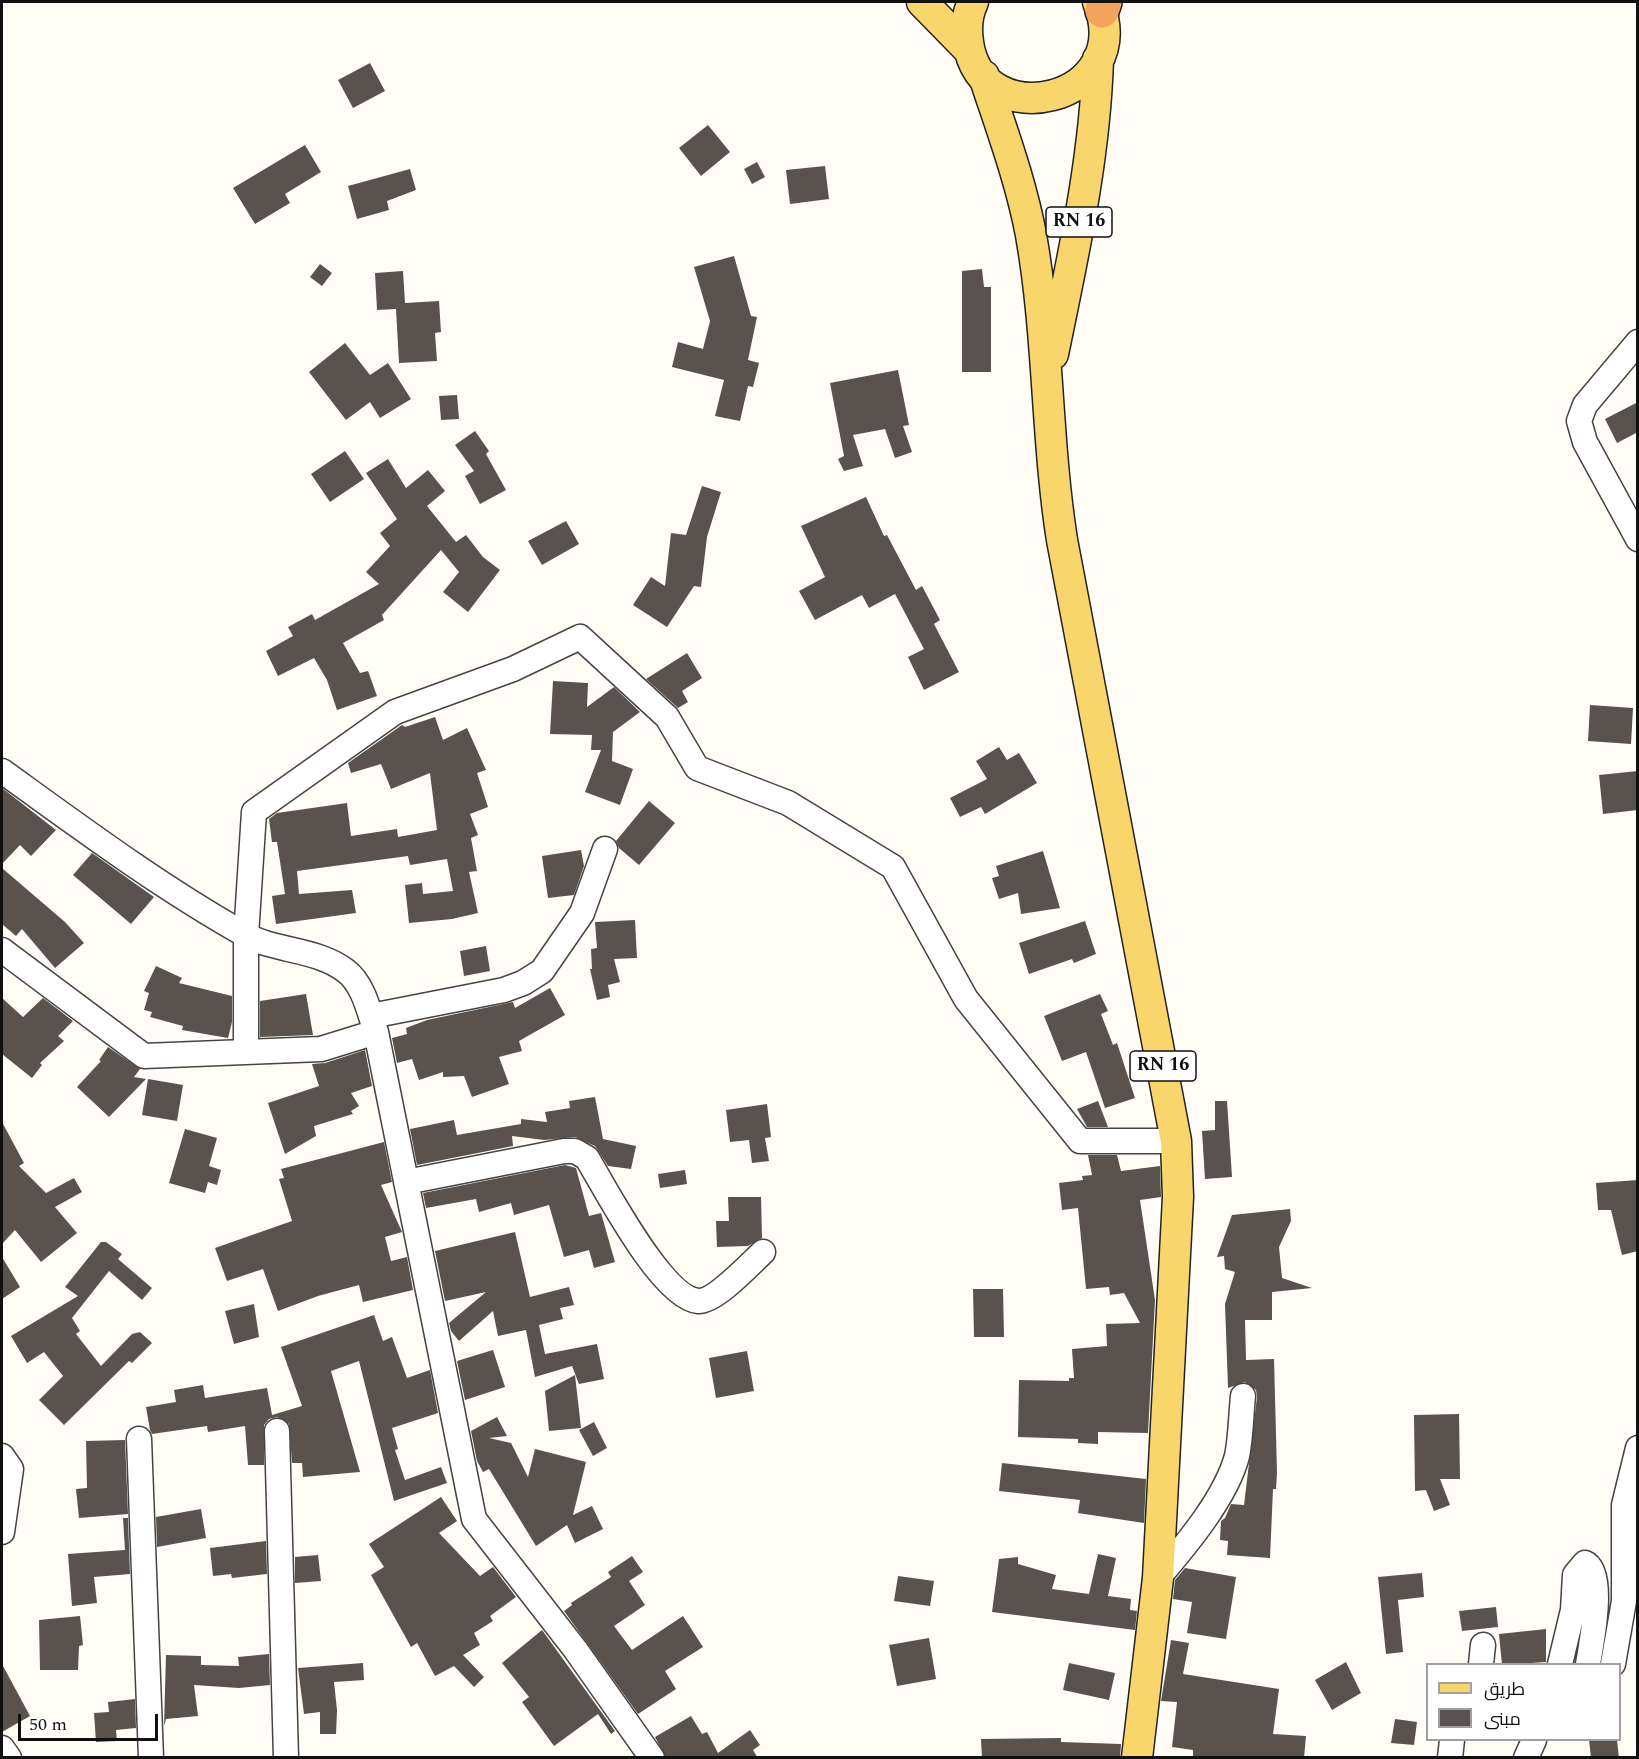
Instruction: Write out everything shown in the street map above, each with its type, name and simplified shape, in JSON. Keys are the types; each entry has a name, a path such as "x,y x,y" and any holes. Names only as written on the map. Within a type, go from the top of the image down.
{"main road":[{"path":"922,2 969,50 984,76 1012,95 1046,99 1077,86 1090,73 1103,44 1102,5"},
{"path":"969,50 966,29 973,2"},
{"name":"RN 16","path":"1048,383 1086,184 1097,105 1098,59"},
{"name":"RN 16","path":"984,76 1030,232 1048,383 1051,460 1062,540 1176,1142 1178,1197 1158,1578 1137,1758"}],"street":[{"path":"1638,342 1585,405 1579,421 1585,442 1638,539"},
{"path":"246,1052 246,936 255,812 395,712 513,669 580,636 667,717 697,768 788,803 893,867 966,999 1080,1141 1176,1142"},
{"path":"2,771 113,853 246,936 328,960 348,973 364,997 374,1024 474,1519 575,1649 652,1758"},
{"path":"2,950 144,1056 321,1049 374,1024 504,990 523,983 542,971 582,913 605,849"},
{"path":"406,1182 564,1150 575,1151 587,1158 630,1232 674,1289 686,1297 698,1301 711,1298 763,1252"},
{"path":"1158,1578 1182,1549 1223,1488 1236,1457 1243,1396"},
{"path":"277,1431 286,1758"},
{"path":"139,1439 151,1758"},
{"path":"1613,1663 1624,1601 1624,1505 1638,1448"},
{"path":"2,1456 11,1469 2,1532"},
{"path":"1561,1663 1574,1610 1575,1575 1585,1563 1593,1570 1597,1587 1588,1663"},
{"path":"1450,1758 1452,1741"},
{"path":"1526,1758 1534,1741"},
{"path":"2,1748 9,1758"}],"building":[{"path":"370,63 385,91 353,108 338,80"},
{"path":"708,125 730,152 701,176 679,148"},
{"path":"305,145 321,172 285,194 290,203 255,224 233,188"},
{"path":"757,162 765,177 752,184 744,169"},
{"path":"825,166 829,199 790,204 786,170"},
{"path":"410,169 416,190 387,201 389,210 357,219 348,186"},
{"path":"734,256 751,316 757,317 748,360 759,363 753,387 748,386 740,421 715,416 724,380 672,367 678,342 703,349 710,321 694,267"},
{"path":"320,264 332,273 322,286 310,277"},
{"path":"982,269 984,287 991,287 991,372 962,372 962,271"},
{"path":"403,271 405,303 439,301 441,332 435,333 437,361 399,363 396,309 377,310 375,273"},
{"path":"345,343 370,375 388,363 411,399 380,418 370,402 346,420 309,372"},
{"path":"898,370 909,425 903,426 912,452 895,458 885,429 853,435 863,466 844,471 838,459 844,456 830,383"},
{"path":"457,395 459,419 441,420 439,396"},
{"path":"1638,402 1638,432 1617,443 1605,419"},
{"path":"475,431 489,451 486,454 506,490 480,504 465,476 474,471 455,445"},
{"path":"345,451 364,479 330,502 311,474"},
{"path":"388,459 406,488 428,470 445,491 427,506 456,542 466,535 483,557 500,570 468,612 443,592 459,572 441,550 382,615 384,620 343,643 360,673 368,671 377,696 337,710 327,680 314,658 278,676 266,651 293,636 288,627 312,614 315,620 379,584 366,572 390,546 380,533 397,519 366,473"},
{"path":"702,486 721,492 707,537 701,587 694,586 667,627 633,605 651,577 665,586 671,533 686,535"},
{"path":"866,497 884,536 887,535 916,590 922,586 940,620 934,624 959,672 924,690 908,657 924,649 895,594 869,608 862,595 815,620 799,591 825,577 801,526"},
{"path":"566,521 579,544 542,565 528,541"},
{"path":"687,653 702,678 682,691 688,702 678,708 646,679"},
{"path":"553,681 588,683 587,707 614,687 640,712 613,732 612,761 633,769 620,805 585,792 601,750 591,750 592,735 550,734"},
{"path":"1590,705 1633,708 1631,744 1588,741"},
{"path":"435,717 443,740 467,728 486,770 477,773 488,807 470,814 478,835 471,838 477,871 469,872 478,913 452,919 409,923 405,885 422,883 423,894 453,891 447,859 410,865 408,856 297,871 299,894 352,890 356,913 276,924 272,896 285,894 277,842 272,842 269,819 277,813 347,803 351,836 397,829 398,837 437,830 430,773 391,789 381,764 351,773 348,763 402,725 405,727"},
{"path":"999,747 1007,760 1019,753 1037,783 985,814 981,807 960,817 950,798 987,779 976,761"},
{"path":"1638,771 1638,810 1603,814 1599,775"},
{"path":"2,788 56,830 31,856 20,845 2,864"},
{"path":"649,801 675,823 639,865 619,848 616,841"},
{"path":"581,850 584,866 574,895 548,898 542,856"},
{"path":"1043,851 1060,908 1021,914 1018,893 999,899 992,878 999,876 996,866"},
{"path":"92,853 154,897 131,924 73,875"},
{"path":"2,868 65,922 84,943 55,968 22,929 16,936 2,924"},
{"path":"635,920 637,958 614,959 620,982 608,985 610,997 597,1000 590,969 592,969 591,949 597,948 595,922"},
{"path":"1085,921 1096,954 1074,963 1072,959 1029,974 1019,943"},
{"path":"486,946 490,971 464,976 460,951"},
{"path":"156,966 182,978 179,983 232,996 232,1022 228,1038 182,1030 183,1026 150,1017 152,1012 144,1010 149,993 144,991"},
{"path":"550,988 565,1015 519,1041 522,1051 499,1057 509,1084 472,1097 464,1076 443,1077 443,1072 419,1080 412,1059 397,1063 392,1038 407,1034 406,1028 427,1020 513,1002 515,1008"},
{"path":"306,994 313,1035 260,1037 260,1001"},
{"path":"1100,994 1108,1011 1101,1014 1113,1045 1117,1043 1135,1098 1105,1108 1086,1052 1062,1061 1044,1016"},
{"path":"2,998 23,1017 43,998 73,1021 58,1036 64,1041 40,1063 42,1065 32,1078 2,1054"},
{"path":"108,1047 140,1069 134,1077 146,1079 109,1117 77,1087 101,1061 99,1060"},
{"path":"365,1050 372,1086 351,1093 359,1106 351,1111 353,1114 314,1126 316,1136 285,1154 268,1103 319,1086 312,1064 325,1063"},
{"path":"148,1079 183,1085 177,1121 142,1115"},
{"path":"595,1097 603,1139 636,1146 631,1169 608,1166 595,1146 575,1137 544,1140 512,1136 513,1146 417,1165 410,1129 454,1120 457,1135 521,1124 521,1119 547,1122 545,1112 570,1108 569,1101"},
{"path":"1098,1101 1108,1127 1087,1127 1077,1109"},
{"path":"1215,1101 1227,1101 1232,1177 1205,1179 1202,1131 1215,1130"},
{"path":"767,1104 771,1137 765,1138 769,1161 752,1163 749,1140 730,1142 726,1110"},
{"path":"2,1122 24,1163 19,1166 46,1193 74,1178 82,1192 55,1207 77,1233 41,1262 15,1230 2,1244"},
{"path":"185,1129 217,1138 209,1166 221,1170 217,1185 208,1182 205,1193 169,1183"},
{"path":"384,1142 392,1182 381,1185 402,1232 385,1237 391,1261 407,1257 413,1290 363,1302 359,1285 318,1296 278,1311 263,1269 227,1281 215,1248 292,1221 279,1179 284,1178 281,1169"},
{"path":"1088,1155 1117,1155 1121,1171 1160,1166 1161,1197 1140,1200 1155,1300 1148,1433 1098,1432 1098,1444 1078,1443 1078,1439 1018,1437 1019,1380 1069,1381 1069,1378 1074,1378 1072,1349 1107,1346 1106,1324 1140,1323 1124,1293 1110,1295 1109,1287 1086,1289 1078,1208 1062,1210 1059,1183 1083,1180 1082,1176 1092,1175"},
{"path":"565,1165 576,1168 589,1216 601,1213 615,1262 594,1268 589,1250 564,1257 549,1205 514,1215 511,1203 479,1212 476,1199 426,1208 423,1193"},
{"path":"685,1170 687,1184 660,1188 658,1174"},
{"path":"1638,1180 1638,1251 1622,1255 1611,1210 1598,1210 1596,1183"},
{"path":"728,1197 761,1197 762,1238 748,1246 717,1247 716,1221 729,1221"},
{"path":"1290,1209 1291,1221 1279,1247 1282,1278 1312,1288 1272,1292 1272,1320 1245,1320 1246,1360 1274,1359 1277,1473 1276,1489 1273,1489 1270,1558 1227,1555 1228,1541 1220,1540 1221,1521 1225,1518 1231,1504 1244,1505 1257,1397 1256,1390 1245,1382 1228,1388 1225,1304 1235,1272 1225,1269 1224,1256 1217,1257 1232,1215"},
{"path":"515,1232 530,1297 569,1287 574,1305 560,1308 563,1319 539,1325 545,1354 597,1344 604,1379 579,1384 572,1366 535,1377 526,1330 498,1336 493,1311 459,1341 451,1331 449,1323 486,1292 445,1301 435,1251"},
{"path":"101,1242 106,1242 122,1254 118,1259 152,1288 142,1300 109,1271 72,1318 80,1331 76,1334 101,1366 132,1334 140,1332 152,1343 132,1363 129,1361 64,1425 39,1400 63,1376 44,1352 27,1363 11,1336 78,1296 65,1287"},
{"path":"2,1257 20,1287 2,1299"},
{"path":"973,1289 1003,1289 1004,1337 974,1337"},
{"path":"254,1304 259,1337 234,1344 225,1311"},
{"path":"374,1315 383,1341 392,1337 407,1378 430,1370 438,1413 392,1428 398,1449 395,1450 405,1480 441,1467 447,1483 394,1501 359,1361 331,1371 360,1472 303,1477 302,1463 292,1463 289,1424 277,1417 269,1419 264,1425 264,1465 248,1465 245,1426 208,1432 207,1426 152,1434 146,1407 176,1402 174,1390 203,1385 205,1398 267,1388 272,1415 302,1406 281,1347"},
{"path":"493,1350 505,1387 465,1400 457,1361"},
{"path":"747,1351 754,1391 716,1398 709,1358"},
{"path":"575,1375 581,1428 549,1431 545,1391"},
{"path":"1459,1414 1460,1479 1440,1479 1450,1505 1434,1511 1426,1490 1415,1491 1414,1415"},
{"path":"497,1417 507,1436 489,1438 511,1443 528,1477 535,1449 586,1462 573,1515 592,1506 603,1529 575,1543 567,1525 536,1546 489,1469 483,1472 477,1461 471,1431"},
{"path":"594,1422 607,1448 593,1456 579,1430"},
{"path":"125,1440 128,1514 79,1518 76,1489 87,1488 86,1441"},
{"path":"1002,1463 1146,1479 1144,1523 1078,1513 1080,1500 999,1491"},
{"path":"441,1497 457,1521 439,1533 480,1576 493,1567 516,1597 490,1616 493,1621 474,1633 480,1645 463,1655 484,1677 474,1687 454,1666 435,1676 417,1643 411,1647 371,1575 384,1567 369,1544"},
{"path":"201,1509 206,1538 157,1547 156,1517"},
{"path":"123,1518 128,1518 130,1574 94,1577 97,1603 72,1606 68,1554 125,1550"},
{"path":"266,1541 267,1574 232,1578 231,1574 213,1576 210,1548"},
{"path":"1098,1554 1116,1558 1108,1596 1131,1599 1130,1610 1137,1611 1135,1630 992,1612 999,1559 1018,1557 1018,1564 1056,1575 1052,1589 1089,1594"},
{"path":"318,1555 321,1581 295,1583 295,1557"},
{"path":"632,1556 643,1572 629,1581 645,1605 614,1626 632,1650 683,1616 703,1647 665,1671 676,1689 638,1714 564,1611 572,1605 571,1603 611,1577 608,1572"},
{"path":"1185,1568 1236,1577 1226,1639 1187,1633 1192,1602 1173,1599 1175,1580"},
{"path":"1422,1573 1424,1597 1398,1600 1403,1652 1386,1654 1378,1577"},
{"path":"898,1576 934,1581 930,1606 894,1601"},
{"path":"1496,1607 1498,1627 1462,1631 1459,1611"},
{"path":"80,1616 83,1645 79,1646 78,1670 40,1670 39,1620"},
{"path":"1546,1629 1546,1662 1502,1663 1499,1634"},
{"path":"542,1630 615,1731 611,1734 598,1714 554,1746 522,1702 529,1697 502,1663"},
{"path":"929,1638 936,1679 897,1686 889,1645"},
{"path":"1171,1640 1189,1643 1183,1674 1279,1689 1273,1734 1306,1736 1304,1758 1193,1758 1193,1750 1172,1747 1177,1702 1161,1701"},
{"path":"269,1654 270,1685 239,1688 194,1685 198,1716 166,1719 164,1726 166,1655 201,1656 201,1665 239,1666 238,1657"},
{"path":"1346,1662 1361,1693 1332,1710 1315,1680"},
{"path":"363,1663 364,1680 334,1682 337,1710 336,1734 320,1734 320,1712 304,1714 298,1668"},
{"path":"1069,1663 1115,1673 1109,1700 1063,1690"},
{"path":"2,1664 30,1716 2,1732"},
{"path":"135,1699 136,1728 116,1730 117,1741 96,1742 94,1713 109,1712 108,1702"},
{"path":"691,1716 702,1734 707,1732 718,1753 750,1730 760,1745 753,1750 758,1758 666,1758 655,1737"},
{"path":"1395,1719 1417,1722 1414,1745 1391,1743"},
{"path":"1061,1738 1061,1742 1121,1744 1120,1758 982,1758 981,1739"},
{"path":"1589,1741 1617,1741 1619,1758 1591,1758"}]}
